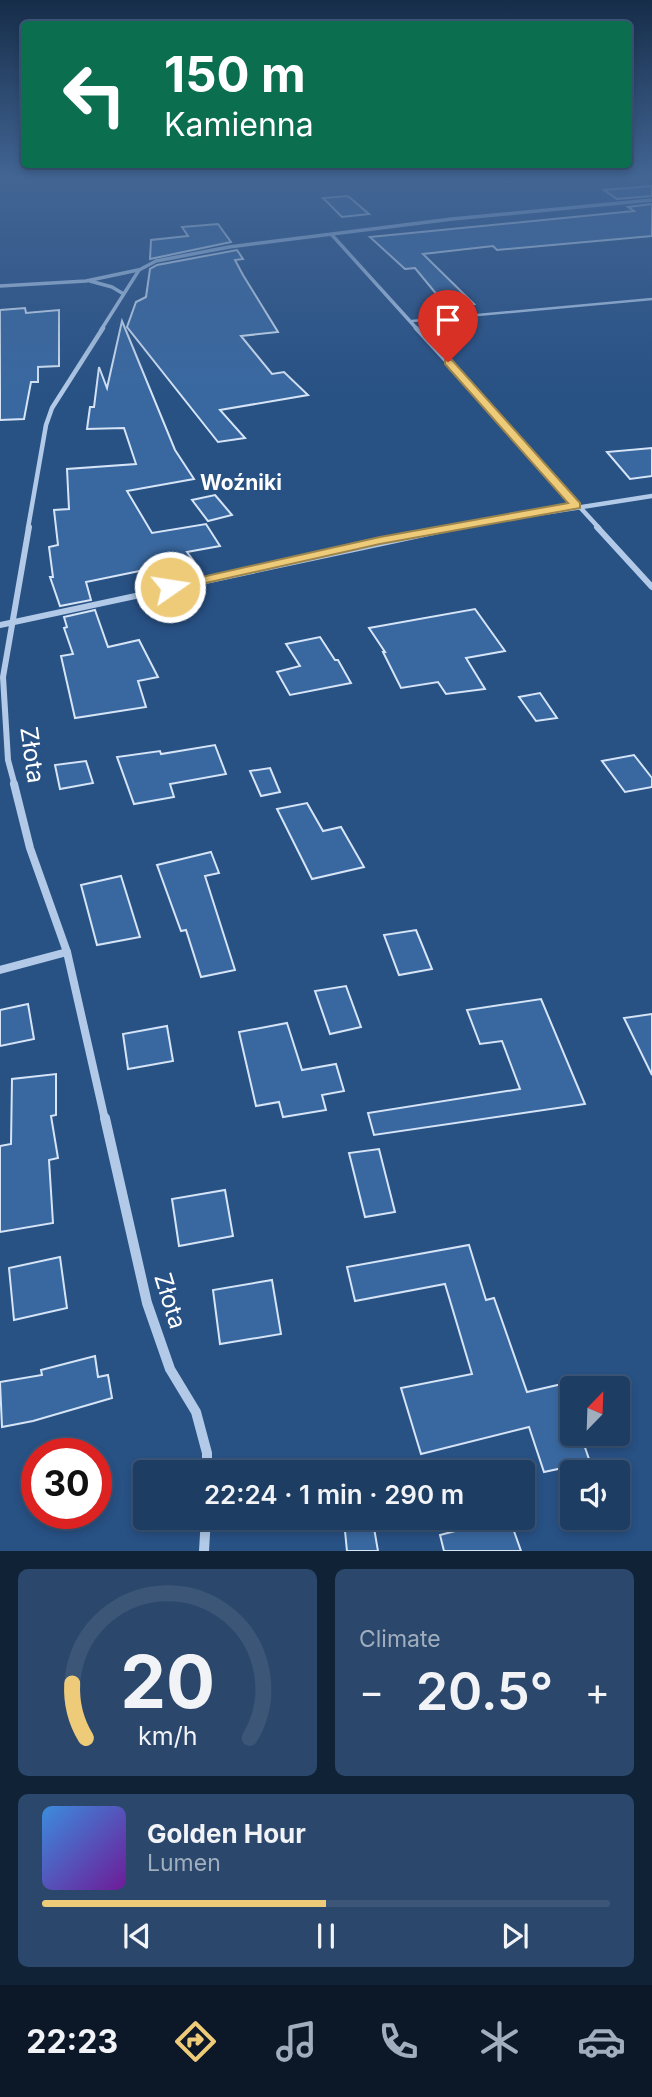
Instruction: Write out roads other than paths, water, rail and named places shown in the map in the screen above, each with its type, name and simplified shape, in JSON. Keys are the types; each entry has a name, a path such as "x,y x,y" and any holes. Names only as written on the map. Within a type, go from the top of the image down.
{"street":[{"path":"0,286 86,281 139,270 165,258 232,247"},
{"path":"344,247 652,587"},
{"name":"Złota","path":"139,270 122,293 52,408 46,425 4,677 8,761 30,848 67,952 147,1303 170,1369 197,1412 207,1460"},
{"path":"86,281 113,287 122,293"},
{"path":"0,625 380,540 576,505 652,496"},
{"path":"0,970 67,952"},
{"path":"204,1551 205,1530"}],"lane":[{"path":"412,321 652,299"}],"district":[{"name":"Woźniki","path":"241,483"}]}
